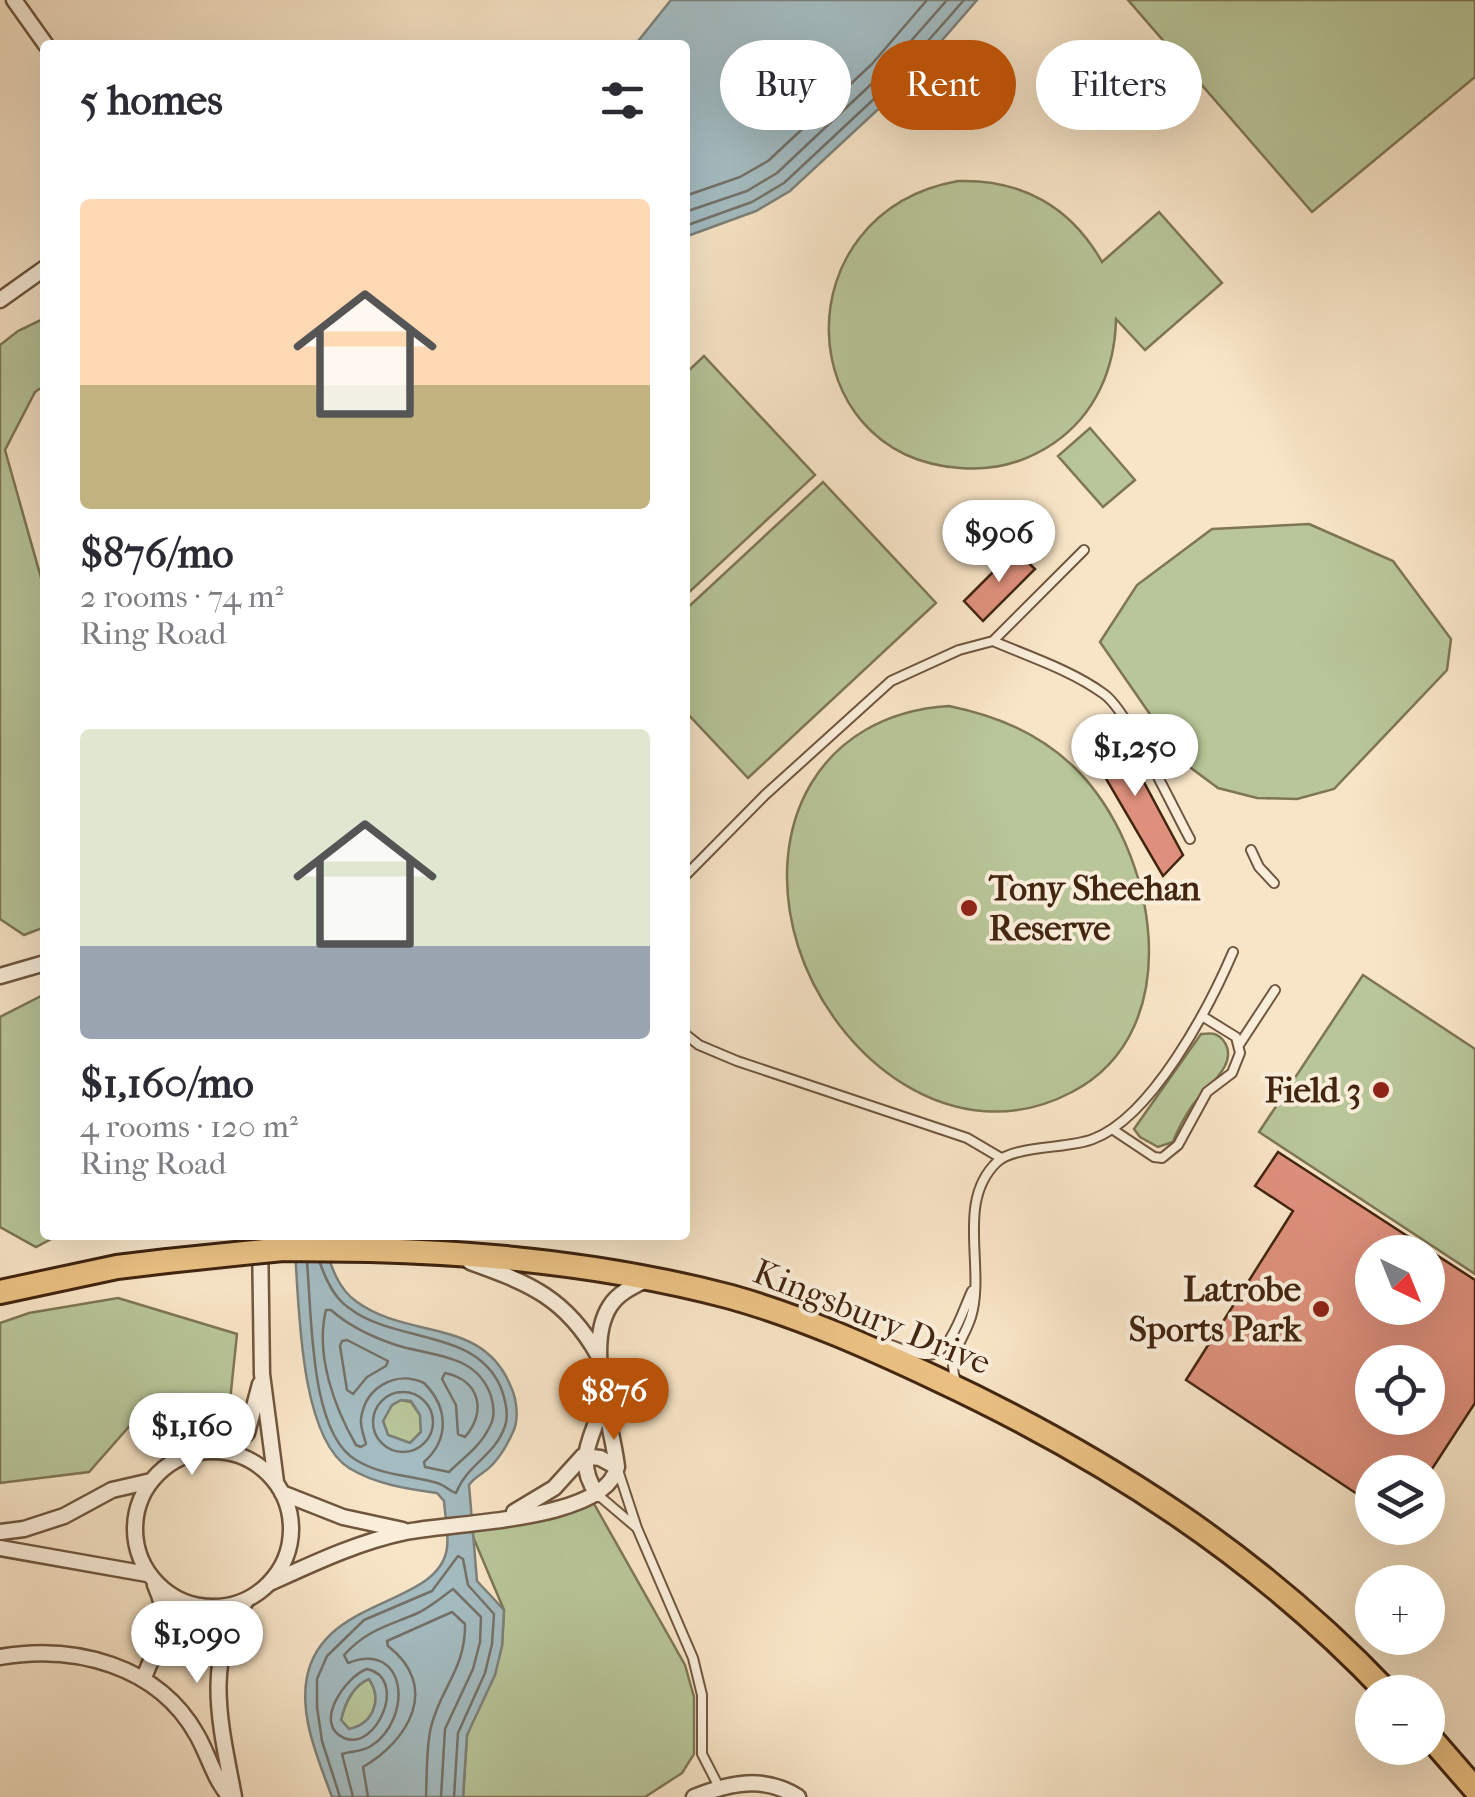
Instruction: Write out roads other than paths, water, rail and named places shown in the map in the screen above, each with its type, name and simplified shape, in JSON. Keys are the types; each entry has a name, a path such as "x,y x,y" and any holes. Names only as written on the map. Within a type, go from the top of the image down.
{"main road":[{"name":"Kingsbury Drive","path":"0,1292 117,1267 284,1249 444,1252 648,1278 731,1297 843,1337 1009,1412 1108,1467 1217,1542 1297,1606 1370,1675"},
{"path":"1445,1755 1475,1790"}],"street":[{"path":"14,0 42,40"},
{"path":"0,300 40,272"},
{"path":"4,976 40,964"},
{"path":"260,1240 262,1374 279,1488 292,1530 282,1568 270,1583"},
{"path":"444,1252 532,1286 554,1300 588,1336 599,1356"},
{"path":"0,1548 150,1578 173,1598 197,1607 222,1608 247,1600 270,1583 349,1548 408,1531 538,1514 597,1494 615,1476 616,1467 599,1356 604,1317 610,1304 623,1292 648,1278"},
{"path":"225,1452 247,1433 262,1374"},
{"path":"490,1521 541,1498 572,1472 584,1456 604,1396"},
{"path":"144,1678 166,1624 166,1610 137,1552 134,1527 138,1503 150,1481 169,1464 192,1454 225,1452 262,1468 279,1488 344,1518 408,1531"},
{"path":"584,1456 600,1458 616,1467"},
{"path":"584,1456 597,1494"},
{"path":"0,1532 64,1516 112,1490 150,1481"},
{"path":"232,1797 220,1714 220,1659 227,1629 247,1600"},
{"path":"0,1657 33,1651 65,1653 113,1665 144,1678 172,1702 196,1734 220,1786 232,1797"},
{"path":"694,1797 719,1787 764,1784 798,1797"}],"lane":[{"path":"690,871 765,795 891,681 959,650 992,642 1084,550"},
{"path":"992,642 1067,672 1108,696 1190,839"},
{"path":"1251,850 1258,867 1274,883"},
{"path":"960,1390 953,1376 952,1360 971,1318 975,1201 987,1172 1001,1158 1094,1139 1130,1117 1202,1016 1233,952"},
{"path":"1112,1129 1154,1157 1162,1158 1171,1152 1198,1104 1232,1072 1240,1045 1276,990"},
{"path":"1202,1016 1227,1030 1240,1045"},
{"path":"690,1038 737,1061 967,1138 1001,1158"},
{"path":"843,1337 934,1354 947,1342 974,1287"},
{"path":"616,1467 636,1528 693,1658 702,1694 704,1759 719,1787"},
{"path":"597,1494 636,1528"}],"water":[{"path":"671,0 977,0 942,40 871,40 871,116 790,191 756,211 690,235 690,40 639,40"},
{"path":"294,1240 323,1240 338,1280 349,1296 378,1314 464,1339 483,1350 499,1365 513,1392 517,1416 511,1436 495,1462 469,1485 477,1581 504,1610 495,1675 467,1735 463,1797 332,1797 316,1754 305,1692 317,1651 334,1631 356,1616 424,1582 439,1567 448,1536 444,1501 437,1493 370,1478 349,1468 332,1451 310,1395","holes":["401,1400 411,1401 420,1415 421,1432 410,1443 388,1435 383,1421 392,1405","369,1679 375,1703 370,1717 349,1729 341,1720 354,1691"]}],"place":[{"name":"Tony Sheehan Reserve","path":"969,908"},
{"name":"Field 3","path":"1381,1090"},
{"name":"Latrobe Sports Park","path":"1321,1309"}]}
